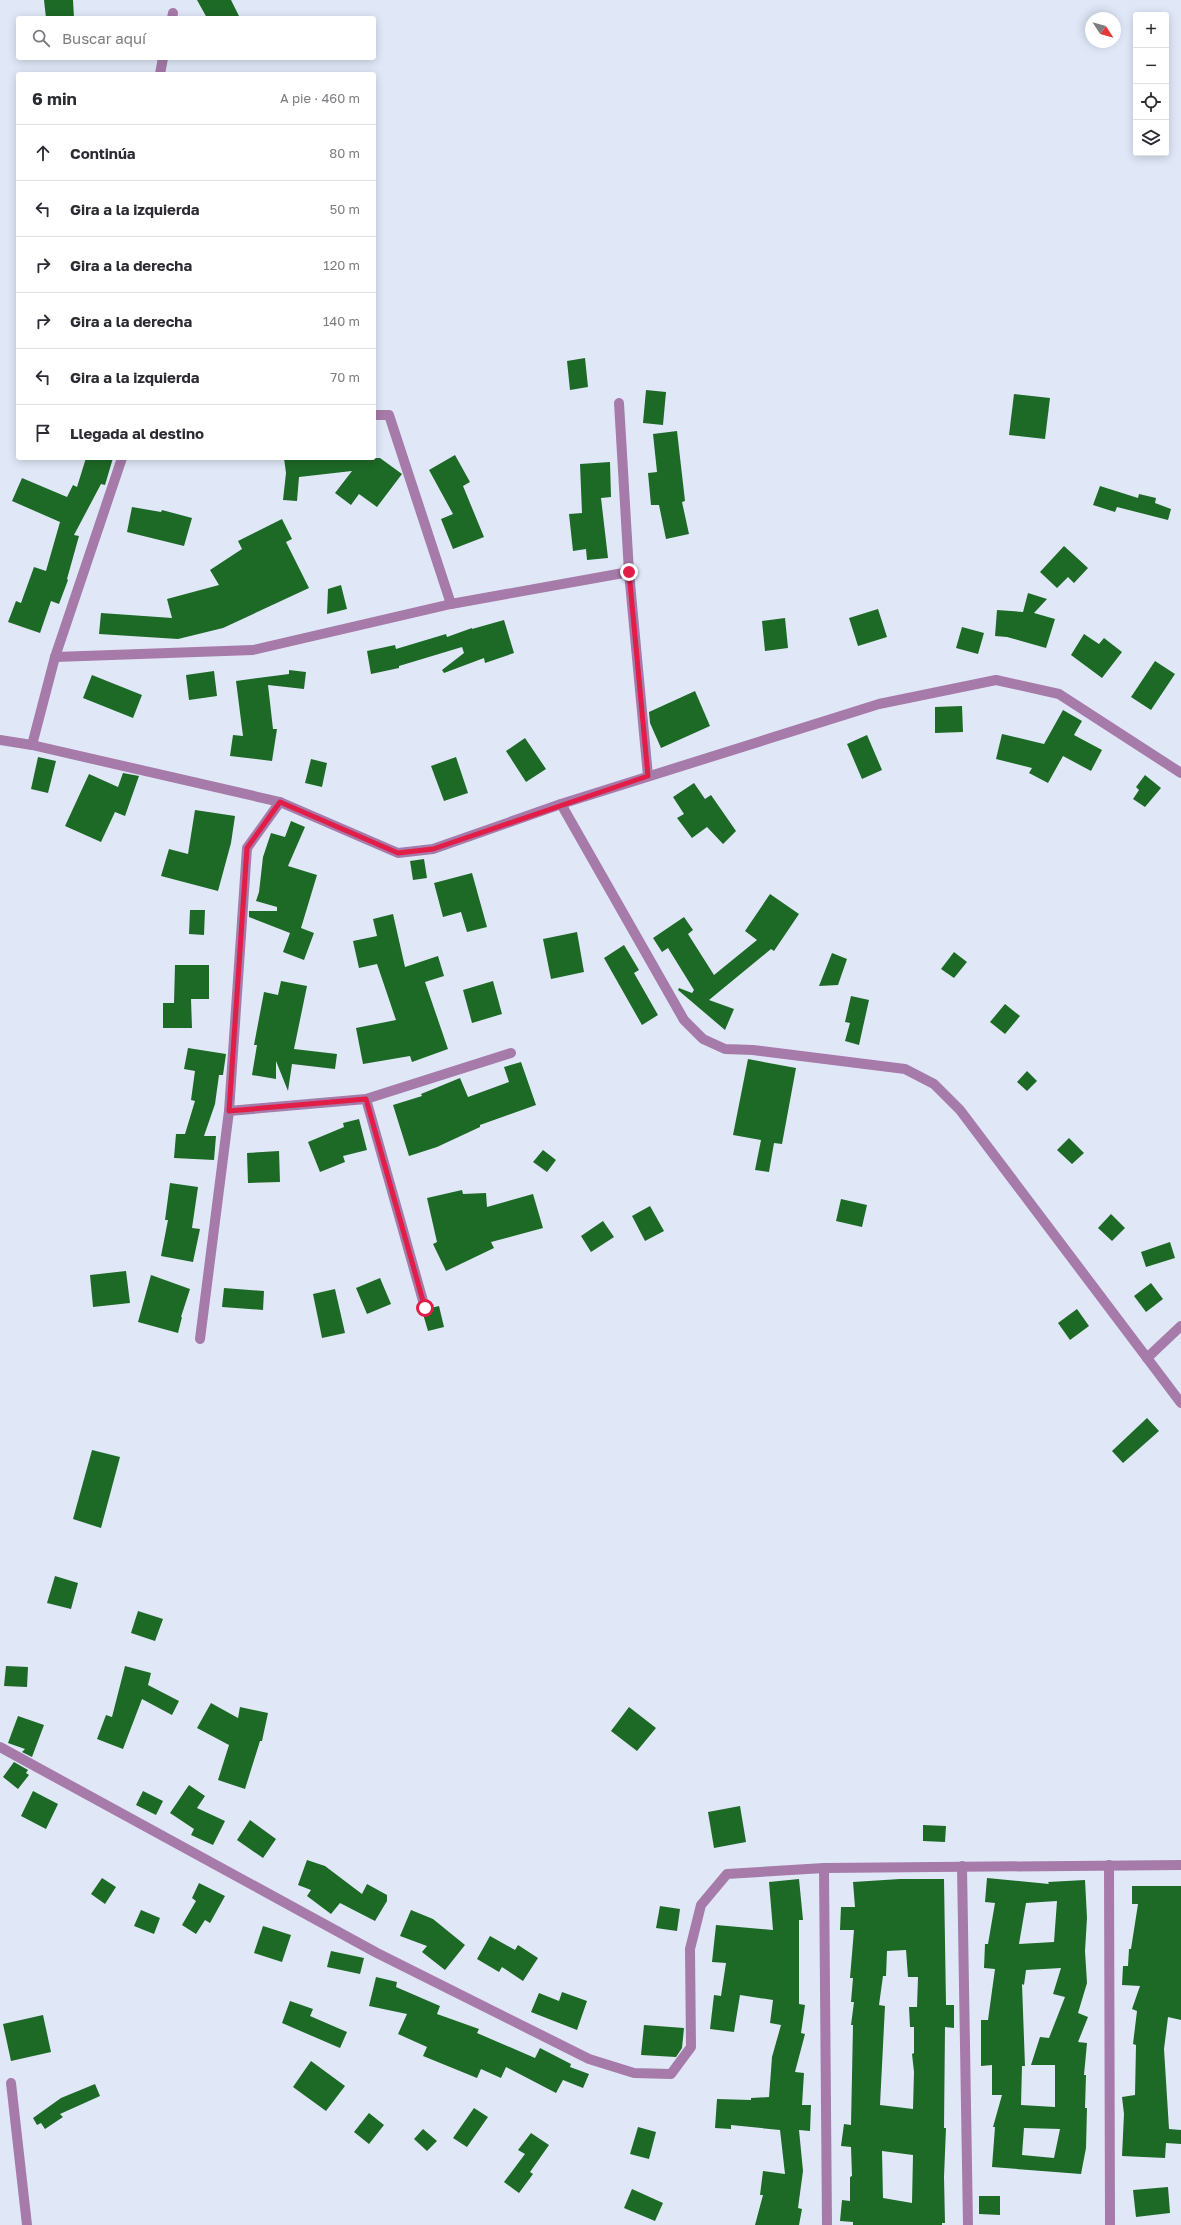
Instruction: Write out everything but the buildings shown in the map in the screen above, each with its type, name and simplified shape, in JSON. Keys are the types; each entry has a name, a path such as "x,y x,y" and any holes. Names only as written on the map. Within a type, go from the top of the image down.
{"street":[{"path":"160,72 163,60"},
{"path":"619,403 629,572 648,776"},
{"path":"376,415 389,415 452,604"},
{"path":"32,745 55,657 121,460"},
{"path":"55,657 253,650 452,604 629,572"},
{"path":"0,740 32,745 280,802 398,853 433,849 561,804 879,704 996,680 1059,694 1181,774"},
{"path":"200,1339 229,1111 247,848 280,802"},
{"path":"561,804 684,1020 703,1039 725,1049 753,1050 905,1069 934,1084 960,1110 1181,1403"},
{"path":"229,1111 366,1099 511,1053"},
{"path":"366,1099 425,1308"},
{"path":"1147,1358 1181,1326"},
{"path":"0,1747 377,1953 589,2059 634,2073 671,2074 691,2047 690,1949 701,1905 727,1874 824,1868 1181,1864"},
{"path":"1109,1865 1110,2225"},
{"path":"962,1866 968,2225"},
{"path":"824,1868 827,2225"},
{"path":"11,2083 27,2225"}],"route":[{"path":"425,1308 366,1099 229,1111 247,848 280,802 398,853 433,849 561,804 648,776 629,572"}]}
